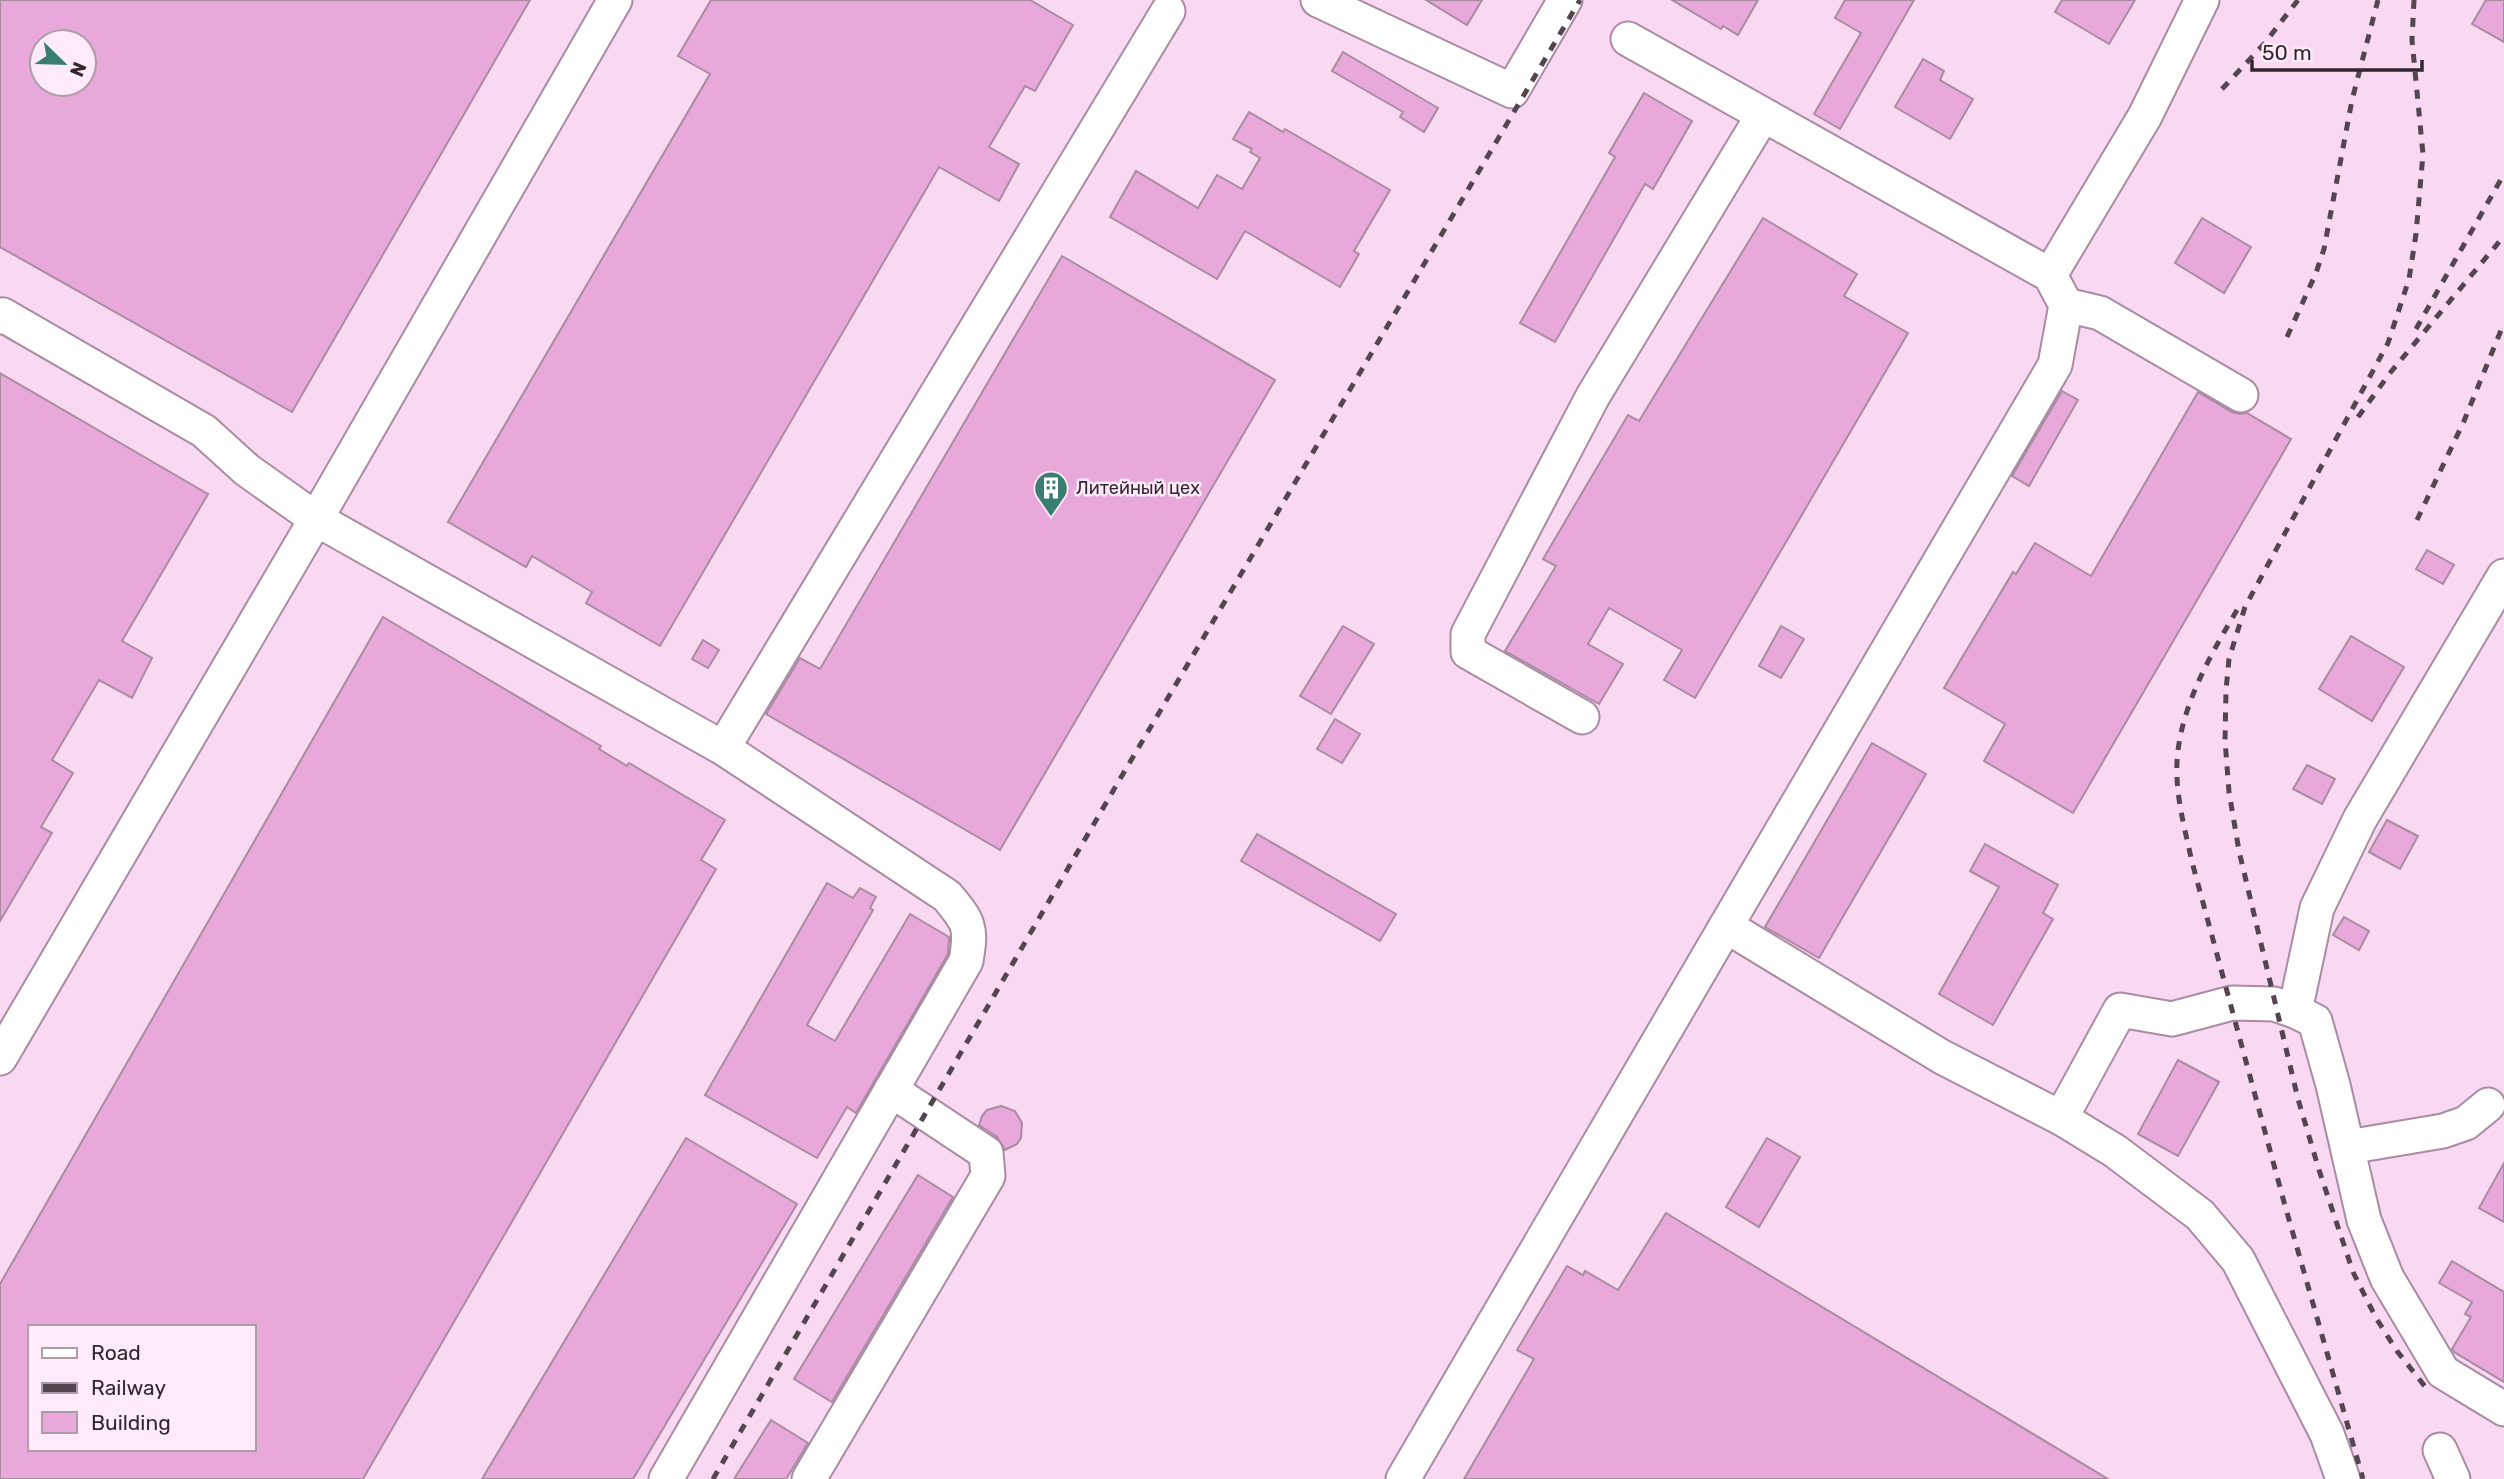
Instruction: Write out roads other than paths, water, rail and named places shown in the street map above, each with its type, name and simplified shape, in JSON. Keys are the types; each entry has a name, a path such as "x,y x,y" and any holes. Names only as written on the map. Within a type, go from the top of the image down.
{"lane":[{"path":"0,1058 316,519 615,0"},
{"path":"1318,0 1512,91 1565,0"},
{"path":"2050,275 2145,116 2202,0"},
{"path":"723,748 1166,4"},
{"path":"1403,1479 2055,365 2066,305 2050,275 1628,39"},
{"path":"1582,717 1468,652 1468,634 1593,396 1763,115"},
{"path":"2066,305 2101,313 2241,395"},
{"path":"0,317 3,315 204,431 247,470 316,519 723,748 936,888 965,916 970,937 966,961 666,1479"},
{"path":"2295,1011 2317,908 2322,897 2360,819 2504,576"},
{"path":"1726,926 1942,1057 2061,1118 2115,1151 2200,1215 2238,1260 2327,1433 2343,1479"},
{"path":"2061,1118 2120,1010 2172,1019 2232,1003 2274,1004 2315,1021 2333,1085 2364,1220 2388,1278 2443,1372 2504,1409"},
{"path":"810,1479 988,1176 986,1153 891,1090"},
{"path":"2347,1147 2443,1131 2466,1123 2488,1105"}],"railway":[{"path":"713,1479 1120,779 1580,0"},
{"path":"2222,89 2264,44 2298,0"},
{"path":"2287,337 2324,249 2352,100 2378,0"},
{"path":"2414,0 2412,40 2423,154 2409,279 2388,343 2245,607 2229,659 2225,740 2229,792 2239,851 2298,1099 2319,1170 2353,1272 2376,1318 2397,1351 2427,1389"},
{"path":"2416,329 2504,174"},
{"path":"2358,417 2390,373 2504,236"},
{"path":"2417,520 2464,421 2504,323"},
{"path":"2237,610 2204,669 2187,711 2178,755 2179,798 2192,862 2284,1202 2363,1479"}],"place":[{"name":"Литейный цех","path":"1051,518"}]}
